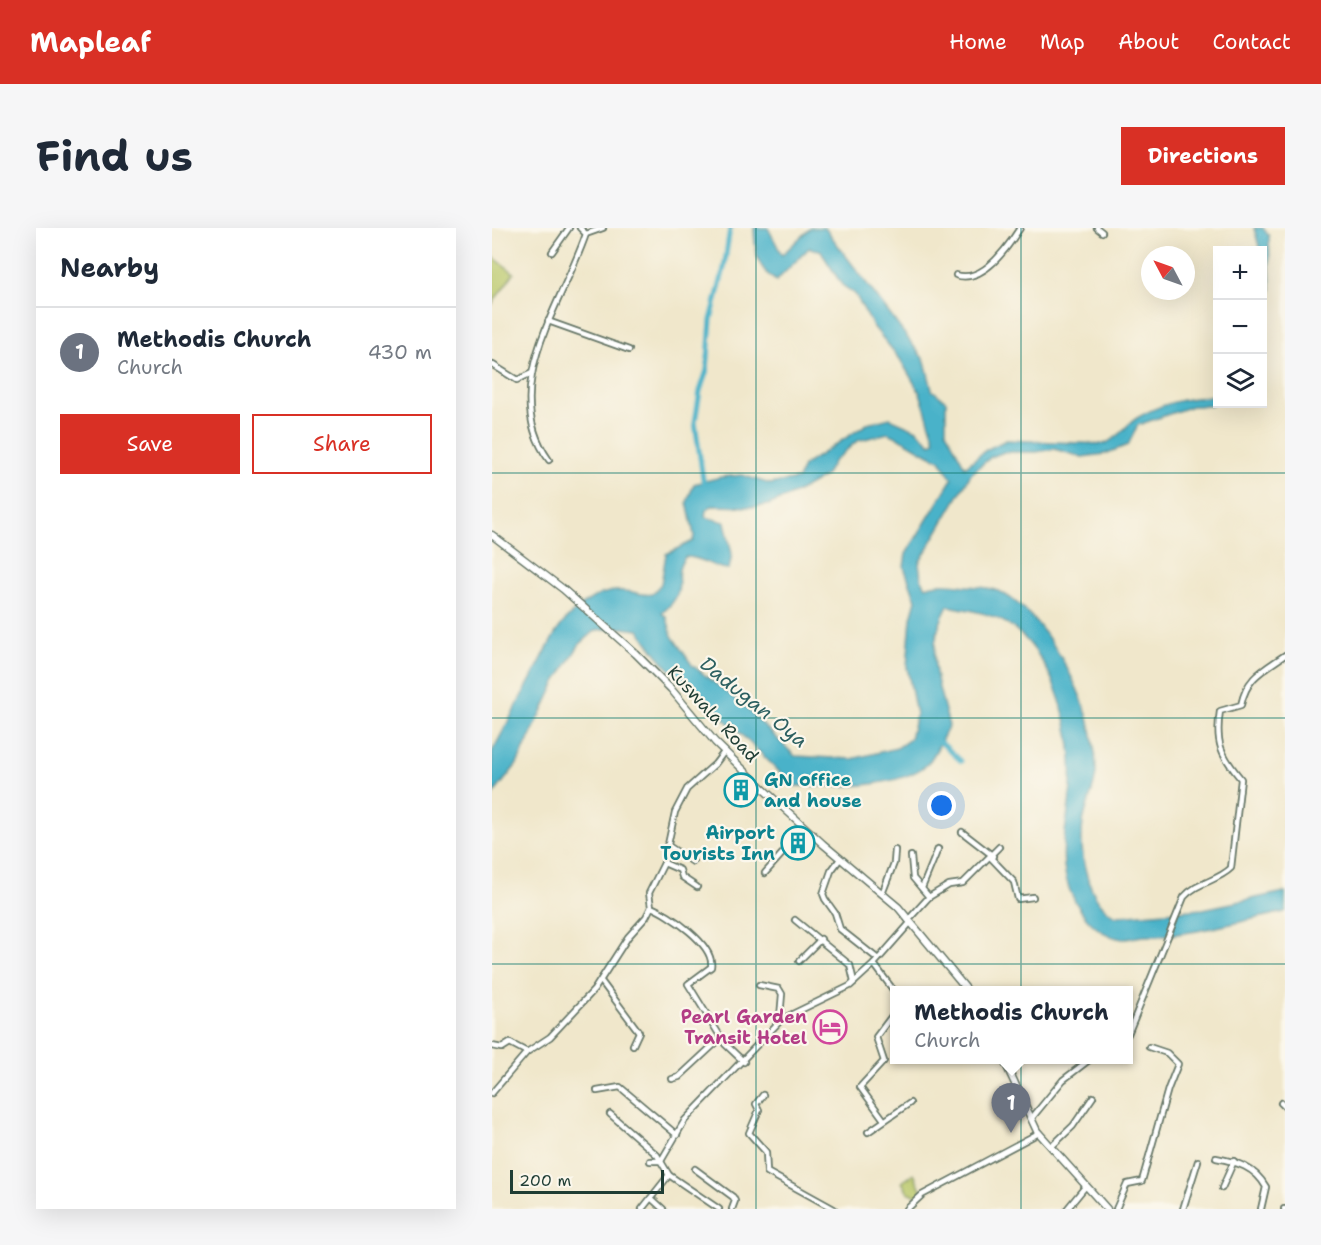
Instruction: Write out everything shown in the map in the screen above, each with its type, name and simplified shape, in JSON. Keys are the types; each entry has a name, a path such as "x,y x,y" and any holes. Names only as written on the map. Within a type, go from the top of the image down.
{"street":[{"path":"552,252 569,228"},
{"path":"580,228 586,234"},
{"path":"586,234 603,228"},
{"path":"957,275 965,278 977,275 991,264 1020,228"},
{"path":"549,460 543,451 531,416 532,373 548,321 563,283 578,258 586,234"},
{"path":"548,321 629,350"},
{"path":"493,365 517,380 532,373"},
{"name":"Kuswala Road","path":"492,535 614,634 671,689 724,752 909,921 964,986"},
{"path":"1133,1022 1184,897 1198,885 1226,874 1231,868 1241,779 1224,759 1218,745 1220,711 1241,705 1245,688 1257,675 1285,655"},
{"path":"492,1093 527,1052 550,1037 600,981 651,907 651,887 664,863 675,812 687,789 715,764 724,752"},
{"path":"765,873 805,828"},
{"path":"962,832 992,857 1014,882 1018,899 1034,897"},
{"path":"667,845 693,862"},
{"path":"661,1161 685,1120 744,1062 782,1019 831,996 854,982 876,962 929,897 949,885 963,883 992,857 999,847"},
{"path":"922,888 938,849"},
{"path":"882,894 894,863 895,850"},
{"path":"911,856 913,879 929,897"},
{"path":"840,859 831,871 823,894 825,899 835,913 840,929 876,962 891,986"},
{"path":"664,863 680,870 682,877 698,887"},
{"path":"651,907 678,922 700,942 709,955 711,967 693,978 688,984 721,1038 744,1062"},
{"path":"795,920 850,965 854,982"},
{"path":"799,961 820,939"},
{"path":"600,981 639,1032 633,1045"},
{"path":"759,985 779,989 782,994 780,1017 782,1019"},
{"path":"884,1120 860,1087 882,1066 883,1057 876,1037 890,1018"},
{"path":"509,1036 510,1043"},
{"path":"672,1079 680,1077 721,1038"},
{"path":"510,1043 527,1052"},
{"path":"492,1046 502,1048 510,1043"},
{"path":"1116,1209 1127,1184 1142,1180 1168,1089 1178,1064 1167,1053 1149,1047"},
{"path":"1006,1064 1039,1133 1107,1209"},
{"path":"1031,1119 1063,1080 1083,1064"},
{"path":"597,1091 620,1087 676,1135"},
{"path":"763,1095 756,1104 759,1110 749,1132 766,1152 767,1172 834,1209"},
{"path":"1051,1147 1073,1126 1093,1097"},
{"path":"868,1132 910,1103"},
{"path":"610,1114 661,1161 669,1175 719,1209"},
{"path":"907,1209 922,1196 1039,1133"},
{"path":"1216,1158 1234,1161 1254,1170 1261,1176 1266,1186 1261,1209"},
{"path":"650,1161 661,1161"},
{"path":"1183,1209 1198,1161"},
{"path":"1222,1188 1234,1161"},
{"path":"695,1168 733,1197 735,1201 732,1209"},
{"path":"642,1209 669,1175"},
{"path":"1067,1209 1085,1187"},
{"path":"651,1198 663,1209"}],"green space":[{"path":"492,256 514,273 492,304"},
{"path":"914,1174 923,1193 917,1196 908,1192 902,1182"}],"water":[{"path":"754,228 768,228 782,255 810,228 825,228 925,361 932,390 946,401 946,431 965,467 986,450 1006,440 1104,444 1137,418 1154,409 1181,400 1210,397 1213,394 1211,406 1192,406 1138,425 1128,445 1105,454 1082,457 1054,449 1036,452 1004,452 991,457 971,474 919,563 921,578 926,587 946,584 998,591 1015,601 1031,616 1060,656 1082,701 1094,745 1096,773 1083,822 1082,848 1091,888 1106,909 1116,916 1203,909 1285,892 1285,912 1198,931 1126,939 1111,936 1091,922 1075,902 1064,866 1071,764 1066,722 1052,680 1030,645 1009,625 983,614 948,606 940,622 934,651 937,680 949,726 929,762 912,774 879,783 861,785 793,786 669,669 639,630 622,628 596,630 579,645 556,682 517,764 492,796 492,752 555,634 568,617 593,598 613,591 652,594 661,584 666,554 693,541 694,535 687,502 694,484 721,477 742,475 770,484 798,479 803,466 867,424 890,418 917,430 931,444 935,440 920,393 900,359 873,326 855,294 842,285 820,250 809,248 776,281 764,270 756,252","holes":["888,433 940,460 952,479 906,554 904,567 916,600 911,618 907,667 916,714 910,739 897,748 852,759 795,756 742,704 692,665 672,636 667,618 662,613 676,597 680,565 685,557 691,557 729,569 732,554 725,522 705,517 706,510 712,506 768,505 794,494 825,476 833,462 857,441"]},
{"path":"1254,228 1263,228 1269,236 1271,291 1267,294 1267,246 1259,246"}],"waterway":[{"path":"704,486 695,422 700,391 707,370 711,320 724,268 730,228"},
{"path":"935,737 961,761"}],"place":[{"name":"GN office and house","path":"741,790"},
{"name":"Airport Tourists Inn","path":"798,843"},
{"name":"Pearl Garden Transit Hotel","path":"830,1027"},
{"name":"Methodis Church","path":"1011,1133"}],"water label":[{"name":"Dadugan Oya","path":"754,702"}]}
